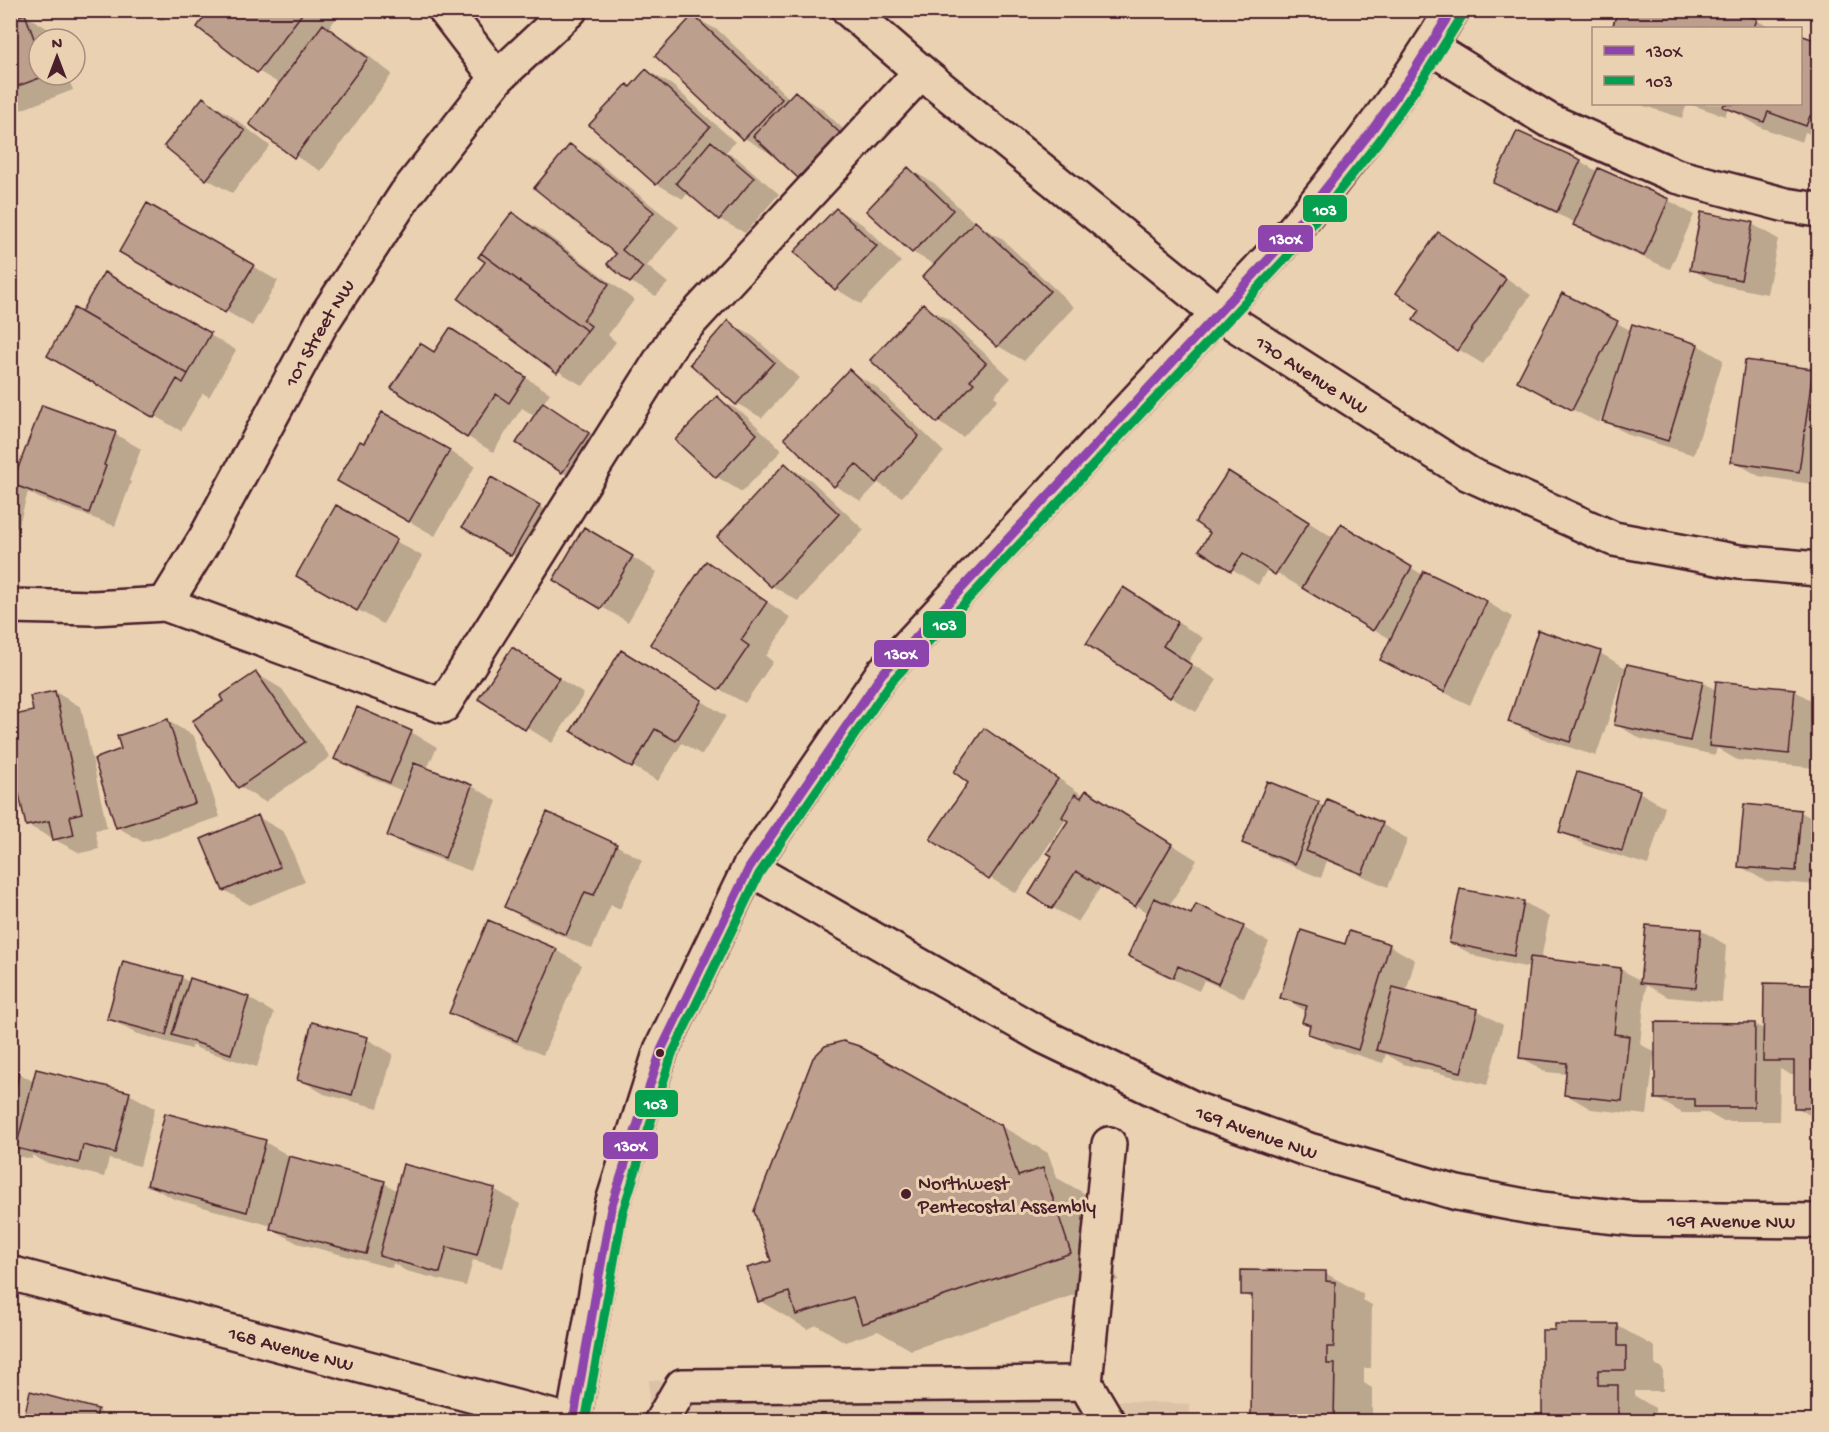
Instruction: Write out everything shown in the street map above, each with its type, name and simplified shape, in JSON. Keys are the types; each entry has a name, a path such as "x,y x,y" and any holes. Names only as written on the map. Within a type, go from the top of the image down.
{"street":[{"path":"445,10 497,78"},
{"name":"101 Street NW","path":"165,604 206,540 321,324 406,195 497,78 570,10"},
{"name":"170 Avenue NW","path":"849,10 921,72 1219,314 1469,474 1614,539 1739,562 1818,569"},
{"path":"573,1422 611,1208 657,1061 749,868 882,674 1276,251 1331,186 1382,118 1452,10"},
{"path":"1430,46 1548,120 1676,176 1786,205 1818,210"},
{"path":"10,606 93,608 165,604 442,706 674,339 921,72"},
{"name":"169 Avenue NW","path":"749,868 1043,1036 1197,1110 1309,1150 1457,1193 1541,1209 1636,1219 1818,1221"},
{"path":"1108,1422 1085,1383 1109,1144"},
{"name":"168 Avenue NW","path":"10,1273 573,1422"},
{"path":"661,1422 682,1386 1085,1383"}],"shaded area":[{"path":"649,1380 1190,1404 1190,1421 649,1421"}],"building":[{"path":"209,10 305,10 257,73 197,27"},
{"path":"1618,10 1697,10 1713,16 1715,10 1734,10 1757,19 1754,27 1612,27"},
{"path":"25,14 30,27 27,27 27,83 10,89 10,19"},
{"path":"693,15 782,99 743,140 655,56"},
{"path":"323,24 368,58 294,158 249,124"},
{"path":"1802,36 1818,41 1818,119 1810,116 1806,126 1768,112 1764,122 1723,107 1724,105 1802,105"},
{"path":"646,69 710,127 656,185 589,125 627,84 630,87"},
{"path":"795,91 840,133 798,178 753,136"},
{"path":"203,97 245,131 206,180 164,146"},
{"path":"1517,131 1581,160 1557,212 1493,183"},
{"path":"711,141 754,178 719,220 676,183"},
{"path":"570,144 654,212 622,250 643,267 630,283 607,264 616,254 534,188"},
{"path":"908,167 953,210 912,253 866,211"},
{"path":"1598,168 1669,199 1644,256 1573,225"},
{"path":"147,203 254,265 225,313 119,252"},
{"path":"836,208 877,246 835,290 794,252"},
{"path":"512,212 609,284 583,320 591,326 587,331 481,253"},
{"path":"1701,212 1753,222 1741,280 1690,270"},
{"path":"975,221 1050,291 997,347 922,277"},
{"path":"1438,232 1506,279 1457,351 1413,320 1420,310 1396,293"},
{"path":"481,253 587,331 557,373 458,299 485,262 478,257"},
{"path":"104,272 211,333 188,374 81,312"},
{"path":"1562,293 1618,321 1572,410 1517,381"},
{"path":"923,303 986,363 970,380 974,383 937,423 870,360"},
{"path":"74,308 188,374 183,383 177,379 154,418 47,356"},
{"path":"728,320 774,362 736,405 690,364"},
{"path":"1632,324 1698,344 1668,441 1602,421"},
{"path":"450,328 526,377 509,403 496,394 467,438 391,388 420,343 434,352"},
{"path":"1745,360 1813,369 1799,472 1731,462"},
{"path":"849,369 919,436 876,483 856,464 834,487 784,438"},
{"path":"717,396 757,434 716,478 675,440"},
{"path":"543,402 589,433 562,473 516,443"},
{"path":"42,405 116,432 89,513 12,484"},
{"path":"382,412 450,450 409,522 337,481 360,441 364,443"},
{"path":"785,463 839,514 771,587 717,537"},
{"path":"1228,471 1309,522 1275,575 1243,553 1231,571 1199,550 1210,533 1195,522"},
{"path":"491,477 540,505 511,556 462,527"},
{"path":"336,505 397,539 357,611 296,576"},
{"path":"1341,524 1412,567 1373,631 1302,588"},
{"path":"584,527 633,556 601,609 553,580"},
{"path":"706,561 767,602 741,640 749,646 719,690 650,644"},
{"path":"1424,571 1487,601 1444,692 1380,660"},
{"path":"1123,587 1178,622 1163,646 1192,665 1170,698 1086,644"},
{"path":"1538,630 1601,651 1570,742 1508,722"},
{"path":"512,647 559,678 525,730 478,699"},
{"path":"621,650 702,700 676,741 655,729 632,768 571,731"},
{"path":"1627,664 1703,681 1690,741 1614,725"},
{"path":"256,672 305,742 238,788 192,721 223,701 220,696"},
{"path":"1716,681 1795,689 1789,754 1709,746"},
{"path":"55,691 82,813 70,816 74,835 53,840 49,821 26,826 10,753 10,716 33,711 30,696"},
{"path":"357,707 412,731 390,783 334,759"},
{"path":"168,719 195,803 116,828 94,759 121,749 117,736"},
{"path":"984,728 1058,779 989,880 930,839 968,783 954,772"},
{"path":"414,763 472,785 445,858 387,836"},
{"path":"1577,772 1640,790 1622,851 1559,832"},
{"path":"1267,781 1319,802 1295,864 1242,843"},
{"path":"1086,790 1172,844 1135,907 1076,871 1052,909 1029,894 1052,856 1047,853 1068,821 1062,817 1075,794 1081,798"},
{"path":"1327,799 1383,823 1362,874 1306,851"},
{"path":"1744,804 1801,810 1796,871 1738,867"},
{"path":"547,812 617,844 594,895 585,892 566,935 504,907"},
{"path":"258,815 280,867 223,891 201,839"},
{"path":"1460,889 1524,901 1514,956 1449,943"},
{"path":"1154,898 1191,914 1196,904 1244,926 1218,984 1178,966 1173,978 1128,956"},
{"path":"488,920 557,949 517,1041 449,1013"},
{"path":"1646,925 1701,929 1696,988 1640,983"},
{"path":"1301,930 1345,944 1349,931 1390,944 1358,1050 1308,1034 1310,1025 1302,1022 1307,1006 1280,998"},
{"path":"1530,957 1621,968 1614,1034 1629,1036 1622,1101 1564,1095 1567,1063 1519,1058"},
{"path":"123,961 182,976 166,1035 107,1019"},
{"path":"190,978 249,997 231,1054 172,1035"},
{"path":"1764,983 1818,984 1818,1108 1794,1108 1794,1061 1763,1061"},
{"path":"1393,987 1478,1009 1461,1072 1376,1050"},
{"path":"312,1022 368,1037 352,1095 297,1080"},
{"path":"1655,1022 1755,1023 1754,1107 1695,1107 1695,1099 1655,1099"},
{"name":"Northwest Pentecostal Assembly","path":"843,1041 859,1046 999,1125 1001,1124 1018,1176 1043,1168 1071,1253 862,1324 853,1297 796,1315 789,1292 758,1302 747,1268 771,1261 754,1211 813,1058 825,1046"},
{"path":"36,1069 130,1092 115,1153 83,1145 79,1163 16,1148"},
{"path":"10,1070 19,1072 10,1121"},
{"path":"165,1113 266,1140 247,1212 147,1185"},
{"path":"289,1156 385,1181 366,1254 270,1229"},
{"path":"403,1164 495,1188 477,1255 447,1247 440,1273 379,1256"},
{"path":"1241,1270 1326,1271 1326,1281 1335,1282 1334,1347 1327,1347 1327,1364 1335,1364 1334,1422 1251,1422 1252,1295 1241,1295"},
{"path":"1555,1324 1618,1324 1618,1346 1626,1346 1626,1370 1598,1370 1598,1385 1618,1385 1618,1422 1542,1422 1542,1330 1555,1330"},
{"path":"30,1391 98,1409 95,1422 10,1422 10,1414 24,1418"},
{"path":"714,1416 924,1416 929,1422 720,1422"}],"transit line":[{"name":"130X","path":"573,1422 611,1208 661,1050 749,868 882,674 1276,251 1369,134 1412,74 1452,10"},
{"name":"103","path":"585,1422 623,1211 672,1054 759,874 891,682 1285,259 1379,141 1422,80 1462,16"}],"place":[{"name":"Northwest Pentecostal Assembly","path":"906,1194"}]}
